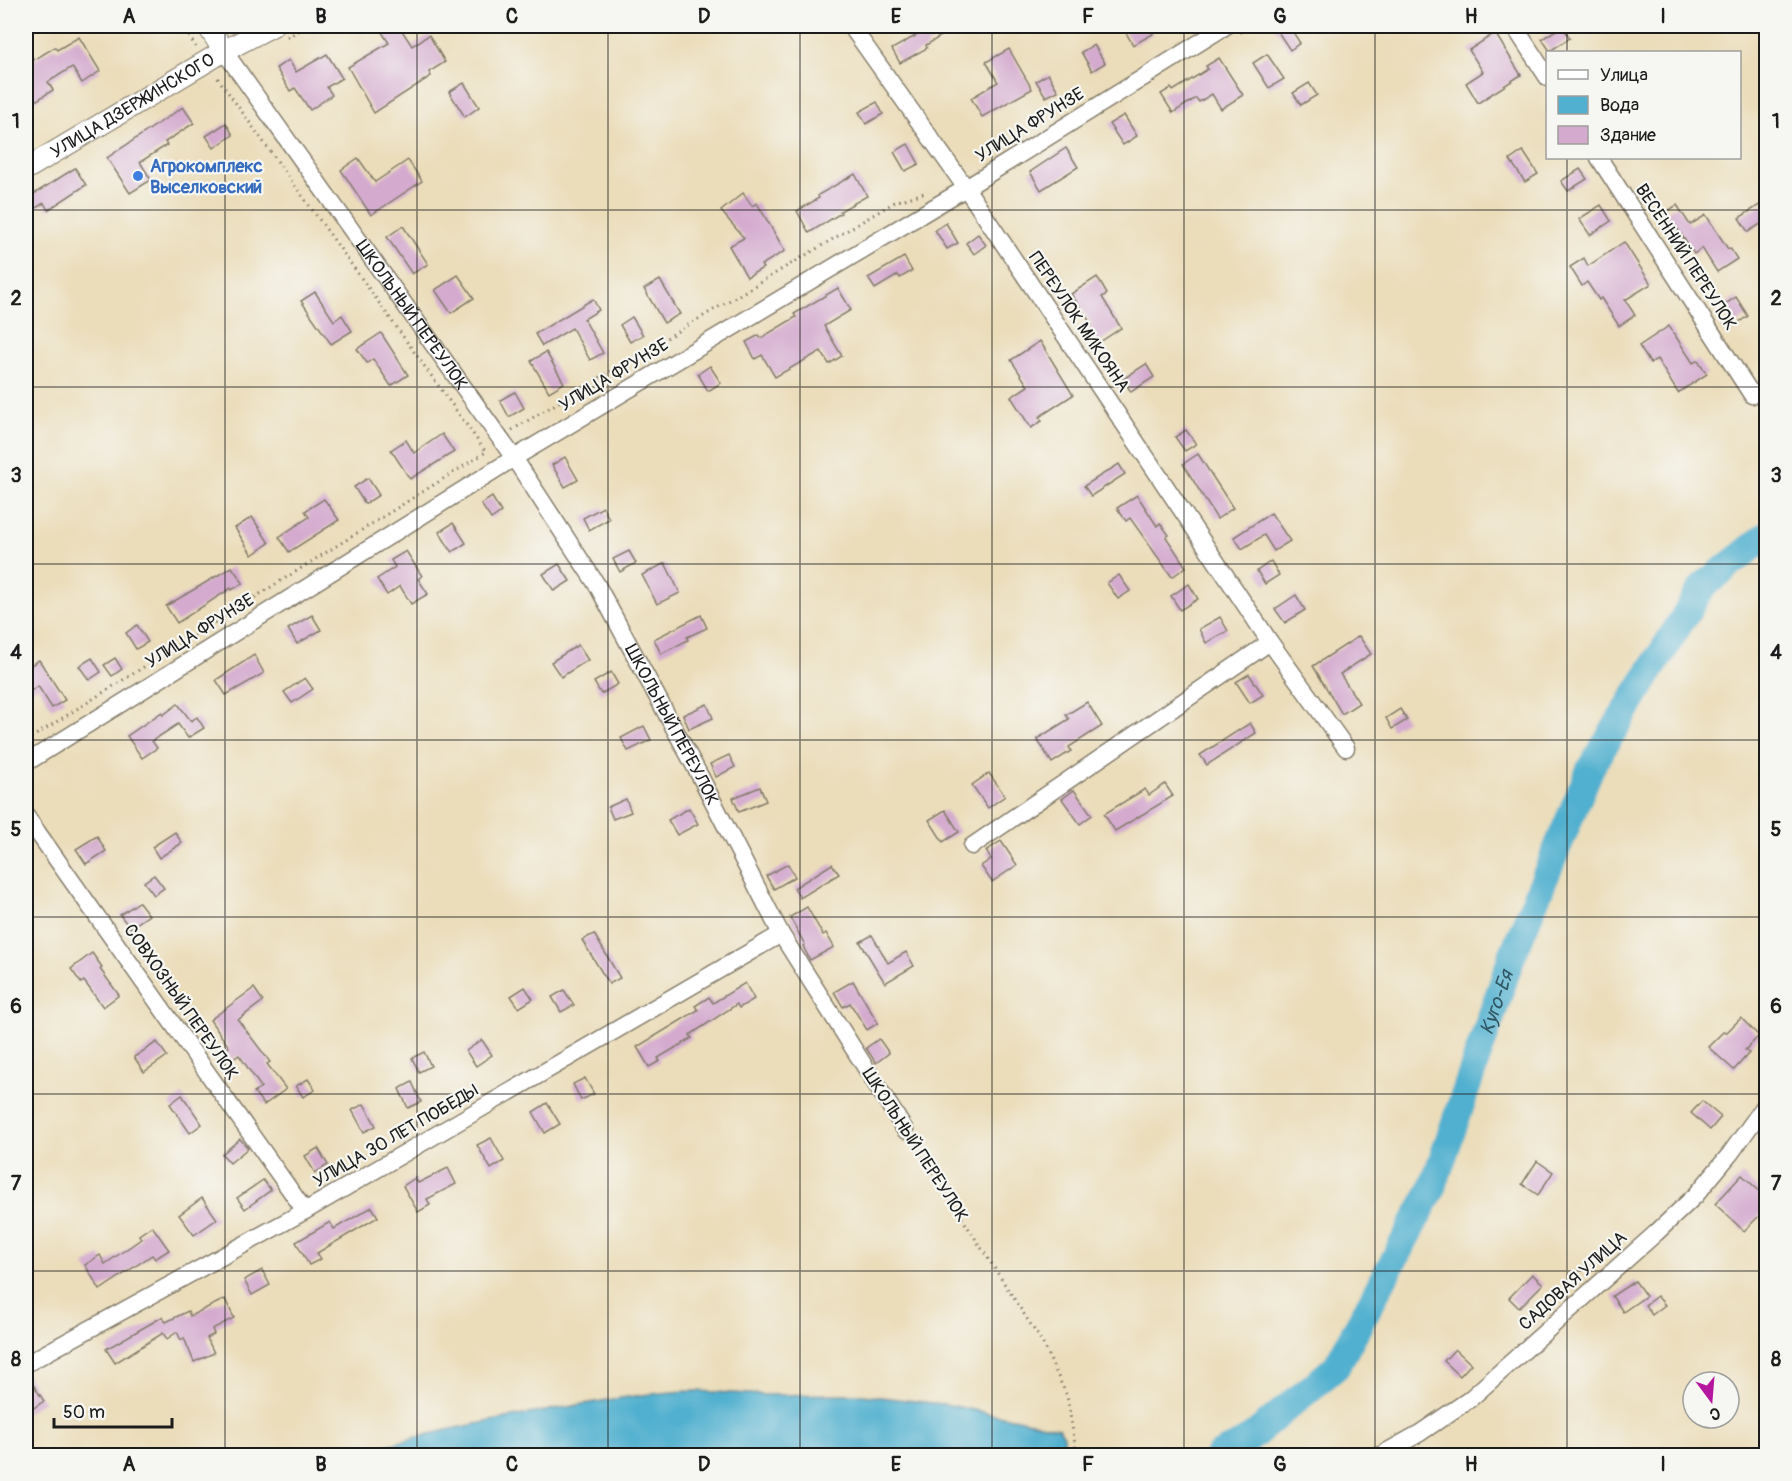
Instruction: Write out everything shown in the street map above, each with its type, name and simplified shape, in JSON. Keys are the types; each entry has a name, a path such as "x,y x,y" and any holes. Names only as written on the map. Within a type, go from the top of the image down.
{"street":[{"name":"ШКОЛЬНЫЙ ПЕРЕУЛОК","path":"208,26 514,458 597,585 701,778 781,934 905,1130"},
{"name":"УЛИЦА ДЗЕРЖИНСКОГО","path":"26,169 206,62 272,26"},
{"name":"ПЕРЕУЛОК МИКОЯНА","path":"851,26 966,188 1270,642 1346,748"},
{"name":"УЛИЦА ФРУНЗЕ","path":"26,763 514,458 966,188 1226,26"},
{"path":"1514,26 1546,75"},
{"name":"ВЕСЕННИЙ ПЕРЕУЛОК","path":"1600,159 1752,395 1767,390"},
{"path":"972,846 1270,642"},
{"name":"СОВХОЗНЫЙ ПЕРЕУЛОК","path":"26,816 306,1211"},
{"name":"УЛИЦА 30 ЛЕТ ПОБЕДЫ","path":"26,1364 306,1211 781,934"},
{"name":"САДОВАЯ УЛИЦА","path":"1379,1455 1420,1433 1470,1399 1656,1233 1696,1195 1767,1104"}],"path":[{"path":"26,741 486,453 182,26"},
{"name":"ШКОЛЬНЫЙ ПЕРЕУЛОК","path":"905,1130 1042,1342 1058,1372 1067,1396 1077,1455"}],"water":[{"path":"696,1391 766,1395 854,1394 950,1405 1059,1428 1064,1436 1065,1455 357,1455 427,1435 497,1420 620,1398"}],"building":[{"path":"378,26 399,26 412,46 429,35 445,62 429,72 431,76 374,113 348,67 389,43"},
{"path":"933,26 958,26 926,45 927,48 900,63 892,49"},
{"path":"1122,26 1149,26 1153,34 1133,45"},
{"path":"1274,26 1289,26 1300,43 1290,50"},
{"path":"1562,26 1570,38 1550,51 1542,39"},
{"path":"1495,33 1521,75 1478,103 1466,83 1483,72 1469,50"},
{"path":"79,37 100,71 82,83 72,67 48,82 53,90 26,107 26,46 34,60 55,47 57,50"},
{"path":"1094,45 1105,63 1092,71 1081,52"},
{"path":"1009,49 1032,89 982,117 971,98 998,82 986,62"},
{"path":"327,54 342,78 327,87 332,95 310,110 295,88 290,91 276,68 289,60 296,72"},
{"path":"1267,54 1284,79 1269,88 1253,63"},
{"path":"1219,58 1243,95 1221,109 1212,94 1199,102 1196,98 1173,113 1161,94 1171,88 1173,91 1208,69 1206,66"},
{"path":"1048,74 1058,91 1046,97 1036,81"},
{"path":"464,83 479,107 465,117 449,92"},
{"path":"1309,83 1317,95 1301,105 1293,93"},
{"path":"877,102 883,114 866,124 859,112"},
{"path":"183,107 194,123 165,142 167,145 140,162 151,180 130,193 107,158"},
{"path":"1124,115 1137,136 1123,145 1109,124"},
{"path":"226,123 233,135 214,148 206,136"},
{"path":"908,144 919,164 905,171 894,152"},
{"path":"1066,148 1078,167 1041,190 1030,172"},
{"path":"1523,151 1538,174 1525,182 1510,160"},
{"path":"358,158 375,182 408,160 422,181 371,215 341,170"},
{"path":"75,168 86,185 48,210 44,203 26,214 26,199"},
{"path":"1580,169 1587,179 1568,191 1561,181"},
{"path":"855,174 867,196 840,211 841,213 809,233 797,211 819,198 818,195"},
{"path":"743,193 752,206 757,203 785,251 761,265 763,268 747,277 729,246 744,238 721,211"},
{"path":"1761,204 1767,213 1767,220 1748,232 1739,218"},
{"path":"1601,205 1611,221 1590,235 1579,219"},
{"path":"1677,205 1690,225 1706,215 1737,259 1717,272 1702,248 1694,254 1675,225 1668,229 1660,216"},
{"path":"946,223 958,243 947,249 935,230"},
{"path":"403,226 428,264 412,274 387,237"},
{"path":"978,234 986,245 974,254 966,243"},
{"path":"1624,242 1651,284 1625,300 1635,315 1619,326 1601,298 1599,300 1587,282 1582,286 1570,267 1584,258 1588,266"},
{"path":"904,257 912,271 900,278 898,275 875,289 868,278"},
{"path":"458,275 474,298 451,313 435,290"},
{"path":"1097,277 1107,294 1102,297 1121,328 1097,344 1087,328 1092,325 1071,294"},
{"path":"660,280 680,314 664,323 644,289"},
{"path":"838,288 851,310 824,326 842,356 829,364 821,351 775,377 762,355 755,359 746,342 759,335 761,338 796,317 794,314"},
{"path":"315,292 334,321 342,315 352,331 331,344 301,301"},
{"path":"1736,297 1748,316 1736,324 1724,305"},
{"path":"593,299 599,310 584,319 603,353 590,360 572,328 542,346 535,334"},
{"path":"632,317 643,335 630,342 620,325"},
{"path":"1669,326 1693,363 1698,360 1707,374 1678,393 1657,359 1650,363 1639,346"},
{"path":"381,333 408,375 391,386 373,359 367,363 357,349"},
{"path":"1040,341 1073,395 1039,417 1042,421 1031,428 1011,397 1028,386 1011,360"},
{"path":"546,352 564,383 549,392 531,361"},
{"path":"1146,364 1154,377 1131,392 1123,379"},
{"path":"710,366 721,383 708,391 698,374"},
{"path":"515,392 524,408 509,417 500,400"},
{"path":"1186,430 1196,444 1185,451 1175,437"},
{"path":"442,434 454,452 410,479 391,450 406,440 414,453"},
{"path":"1198,454 1233,508 1217,519 1183,464"},
{"path":"565,457 578,480 565,487 552,465"},
{"path":"1119,464 1125,474 1091,496 1084,486"},
{"path":"368,478 379,495 365,504 354,487"},
{"path":"1137,495 1157,526 1160,523 1169,535 1166,537 1186,567 1172,577 1130,518 1126,521 1117,508"},
{"path":"492,497 501,512 491,519 481,504"},
{"path":"324,499 339,520 289,552 279,537 309,517 305,511"},
{"path":"603,507 609,519 589,530 583,518"},
{"path":"1271,513 1290,541 1274,551 1264,535 1242,549 1234,537"},
{"path":"252,517 269,543 252,555 235,528"},
{"path":"453,523 466,543 452,552 439,532"},
{"path":"406,551 422,576 418,579 428,594 411,604 400,586 387,595 377,579 395,567 391,560"},
{"path":"629,551 636,563 620,572 613,559"},
{"path":"1271,561 1279,575 1265,584 1257,571"},
{"path":"665,563 680,593 657,604 642,575"},
{"path":"559,564 570,581 554,591 543,574"},
{"path":"232,567 243,583 232,590 231,588 177,623 166,606"},
{"path":"1119,575 1130,591 1118,599 1107,583"},
{"path":"1189,584 1198,599 1180,610 1171,596"},
{"path":"1296,595 1305,610 1285,623 1275,609"},
{"path":"312,615 321,630 297,644 288,629"},
{"path":"701,615 707,628 687,637 688,640 661,654 654,639"},
{"path":"1220,617 1228,631 1206,643 1199,629"},
{"path":"137,625 148,642 136,649 126,633"},
{"path":"1359,636 1371,654 1340,674 1359,703 1342,714 1313,666"},
{"path":"578,645 588,660 561,677 551,662"},
{"path":"254,655 264,673 226,695 216,680"},
{"path":"92,658 101,672 89,680 79,666"},
{"path":"115,658 122,669 112,676 104,665"},
{"path":"39,660 65,700 52,708 38,686 26,694 26,668"},
{"path":"611,672 618,684 601,694 594,682"},
{"path":"1249,674 1263,695 1250,703 1236,682"},
{"path":"305,678 313,689 292,703 284,692"},
{"path":"1087,702 1102,726 1069,747 1071,751 1052,763 1037,739 1069,719 1066,715"},
{"path":"178,704 191,721 197,717 204,728 188,738 178,724 152,741 157,748 142,758 127,736"},
{"path":"707,704 713,718 689,729 683,715"},
{"path":"1400,709 1407,720 1392,729 1386,718"},
{"path":"1250,723 1256,733 1207,765 1200,755"},
{"path":"644,726 651,740 628,751 621,738"},
{"path":"729,755 735,767 716,777 710,764"},
{"path":"989,773 1005,796 988,808 972,785"},
{"path":"1165,784 1173,796 1115,831 1104,814 1145,789 1149,795"},
{"path":"760,787 766,801 739,812 733,798"},
{"path":"1074,790 1092,815 1080,824 1062,799"},
{"path":"626,799 631,812 613,819 608,807"},
{"path":"689,808 698,824 677,835 668,820"},
{"path":"945,810 959,832 943,842 929,820"},
{"path":"175,832 182,843 159,858 152,847"},
{"path":"97,836 106,851 86,864 76,849"},
{"path":"1001,841 1017,865 992,882 981,866 991,859 986,851"},
{"path":"788,864 795,877 774,889 766,876"},
{"path":"832,864 839,874 800,898 794,888"},
{"path":"154,875 164,888 154,895 144,882"},
{"path":"139,902 149,915 130,928 120,915"},
{"path":"807,907 823,935 826,933 834,947 810,960 790,917"},
{"path":"594,934 620,978 609,984 582,940"},
{"path":"872,935 888,963 906,952 914,966 885,983 860,942"},
{"path":"92,953 102,967 100,969 119,995 103,1007 84,981 81,983 71,969"},
{"path":"853,981 878,1023 867,1030 850,1003 843,1007 834,992"},
{"path":"745,983 754,999 739,1008 737,1004 690,1035 692,1038 658,1058 660,1061 649,1067 637,1047 698,1010 695,1006 709,997 713,1003"},
{"path":"525,987 533,999 519,1008 511,996"},
{"path":"254,988 263,1001 238,1020 270,1062 267,1064 286,1089 264,1105 254,1092 261,1087 239,1055 232,1060 225,1050 229,1047 210,1020"},
{"path":"564,990 574,1005 561,1012 552,997"},
{"path":"1741,1018 1759,1036 1745,1050 1749,1053 1734,1070 1708,1047"},
{"path":"879,1039 889,1053 876,1063 866,1048"},
{"path":"482,1040 492,1055 476,1066 466,1051"},
{"path":"157,1042 167,1056 144,1072 134,1057"},
{"path":"424,1052 431,1066 419,1072 412,1058"},
{"path":"585,1078 594,1094 581,1100 573,1084"},
{"path":"308,1079 315,1090 303,1097 296,1086"},
{"path":"412,1082 421,1102 408,1108 399,1089"},
{"path":"182,1095 202,1124 190,1133 170,1104"},
{"path":"1702,1101 1721,1117 1710,1130 1691,1113"},
{"path":"547,1103 560,1124 545,1133 533,1112"},
{"path":"364,1104 376,1126 364,1132 352,1110"},
{"path":"491,1138 504,1161 491,1169 477,1145"},
{"path":"240,1139 248,1148 230,1163 222,1154"},
{"path":"318,1148 328,1165 315,1173 305,1156"},
{"path":"1537,1161 1553,1172 1538,1195 1522,1184"},
{"path":"448,1168 456,1184 427,1199 430,1205 418,1212 403,1186 415,1178 418,1183"},
{"path":"1742,1175 1767,1198 1767,1208 1744,1231 1715,1204"},
{"path":"263,1180 271,1190 245,1209 237,1198"},
{"path":"202,1198 217,1219 194,1235 179,1215"},
{"path":"372,1207 378,1217 317,1253 321,1259 309,1265 296,1242 330,1222 334,1229"},
{"path":"152,1226 169,1250 155,1259 152,1255 100,1290 85,1265 100,1255 105,1264 141,1239 139,1235"},
{"path":"262,1270 270,1285 252,1295 244,1280"},
{"path":"1532,1274 1543,1284 1519,1308 1509,1298"},
{"path":"1635,1281 1646,1296 1623,1312 1612,1296"},
{"path":"1657,1296 1665,1305 1652,1315 1645,1305"},
{"path":"225,1299 234,1318 212,1329 214,1334 207,1338 214,1353 194,1362 184,1338 181,1340 177,1332 167,1339 163,1333 115,1363 106,1349 162,1317 166,1322 188,1311 190,1316"},
{"path":"1455,1349 1471,1364 1460,1376 1444,1361"},
{"path":"26,1374 44,1401 26,1413"}],"waterway":[{"name":"Куго-Ея","path":"1218,1456 1247,1441 1336,1367 1432,1189 1512,956 1591,767 1703,586 1766,536"}],"place":[{"name":"Агрокомплекс Выселковский","path":"138,176"}]}
